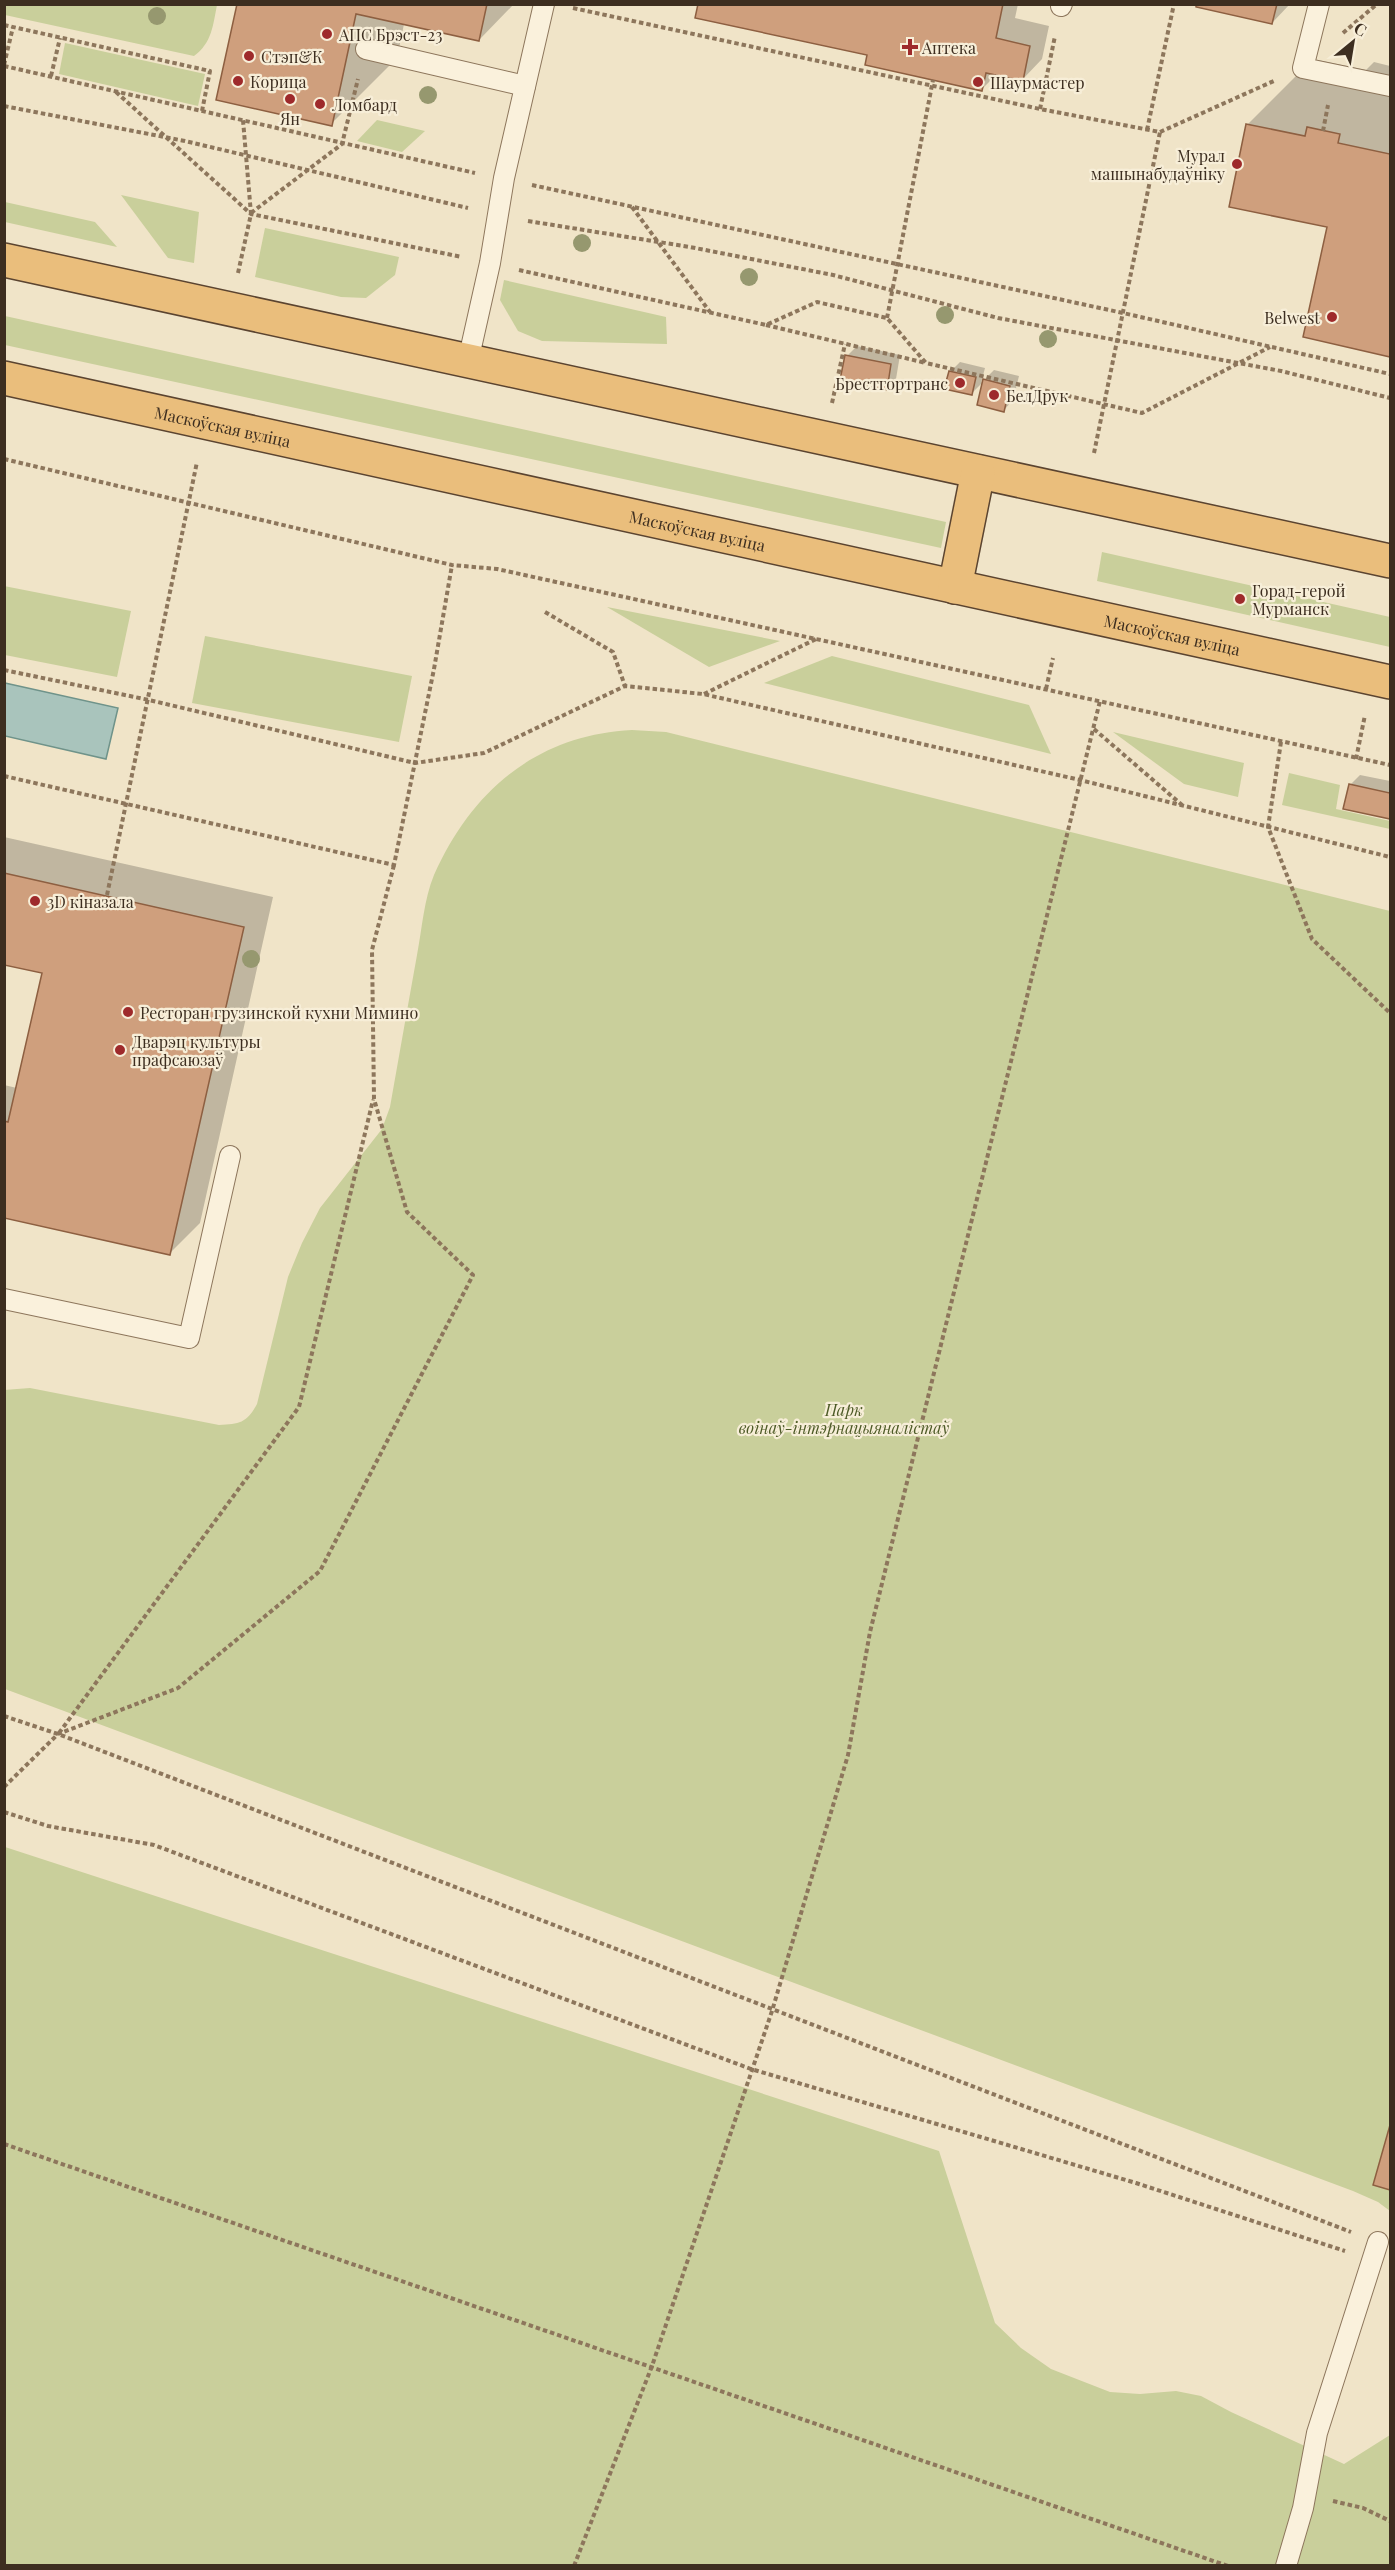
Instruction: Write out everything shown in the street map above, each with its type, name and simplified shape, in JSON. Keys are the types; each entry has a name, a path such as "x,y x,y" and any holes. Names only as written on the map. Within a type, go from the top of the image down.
{"highway":[{"path":"4,260 1390,561"},
{"name":"Маскоўская вуліца","path":"4,378 1381,680"},
{"path":"955,587 978,472"}],"lane":[{"path":"468,362 490,263 504,178 544,4"},
{"path":"1318,4 1303,68 1390,86"},
{"path":"366,49 525,86"},
{"path":"4,1299 189,1338 230,1156"},
{"path":"1286,2565 1303,2508 1317,2433 1375,2251"}],"path":[{"path":"1147,130 1174,4"},
{"path":"568,7 932,83 1040,109 1160,132 1303,68 1377,4"},
{"path":"1040,109 1061,5"},
{"path":"4,26 210,71 202,111"},
{"path":"13,27 4,66 342,144 898,264 1390,374"},
{"path":"51,76 60,38"},
{"path":"250,214 342,144 366,49"},
{"path":"888,318 932,83"},
{"path":"115,91 250,214 490,263 711,312 1104,404 1142,412 1270,347"},
{"path":"1323,131 1330,96"},
{"path":"4,106 167,138 417,195 498,216 657,242 833,275 998,318 1281,371 1390,398"},
{"path":"238,273 250,214 243,120"},
{"path":"1094,453 1160,132"},
{"path":"632,207 711,312"},
{"path":"766,325 817,302 888,318 926,363"},
{"path":"824,439 845,344"},
{"path":"4,459 452,565 498,569 1390,765"},
{"path":"107,895 197,462"},
{"path":"4,1787 58,1734 299,1407 374,1099 372,950 394,865 435,669 452,565"},
{"path":"545,612 613,652 625,686"},
{"path":"704,694 817,639"},
{"path":"1046,689 1053,658"},
{"path":"4,670 149,700 415,763 484,753 625,686 704,694 1080,780 1390,857"},
{"path":"1356,759 1381,680"},
{"path":"574,2565 652,2366 772,2011 848,1755 870,1632 1100,701"},
{"path":"1094,729 1182,805"},
{"path":"1281,742 1268,827 1312,939 1390,1012"},
{"path":"4,776 128,802 394,865"},
{"path":"58,1734 178,1688 320,1571 473,1275 407,1212 374,1099"},
{"path":"4,1716 58,1734 772,2011 1375,2251"},
{"path":"4,1812 48,1826 154,1845 751,2069 1375,2251"},
{"path":"4,2144 1228,2565"},
{"path":"1332,2500 1363,2508 1390,2521"}],"green space":[{"path":"5,4 217,5 208,39 194,56 5,15"},
{"path":"65,43 205,74 198,106 59,74"},
{"path":"377,120 425,131 402,152 357,141"},
{"path":"121,195 199,212 194,263 168,258"},
{"path":"5,202 95,222 117,247 5,222"},
{"path":"265,228 399,257 395,275 366,298 341,297 255,277"},
{"path":"504,280 666,317 667,344 542,341 518,331 500,300"},
{"path":"5,316 946,522 941,548 5,345"},
{"path":"1102,552 1390,617 1390,647 1097,581"},
{"path":"4,586 131,611 117,677 5,655"},
{"path":"607,607 780,641 709,667"},
{"path":"205,636 412,676 399,742 192,703"},
{"path":"832,656 1029,705 1051,754 764,683"},
{"name":"Парк воінаў-інтэрнацыяналістаў","path":"632,730 666,732 1390,911 1390,2211 1378,2202 1353,2191 5,1689 4,1390 30,1388 219,1425 238,1423 250,1415 257,1404 288,1277 302,1243 320,1208 382,1129 390,1107 426,904 434,875 450,845 468,817 488,793 512,772 566,743 598,734"},
{"path":"1113,732 1244,763 1238,797 1184,784"},
{"path":"1289,773 1340,785 1336,809 1390,821 1390,829 1282,805"},
{"path":"5,1847 939,2151 995,2323 1021,2348 1051,2369 1110,2392 1140,2394 1176,2391 1201,2396 1344,2464 1390,2435 1390,2565 5,2566"}],"water":[{"path":"5,683 118,708 106,759 5,736"}],"building":[{"path":"237,4 487,4 479,41 356,14 332,126 216,100"},
{"path":"698,4 1003,4 996,38 1030,46 1023,81 986,73 982,91 865,65 867,55 695,18"},
{"path":"1196,4 1277,4 1272,24 1196,7"},
{"path":"1246,124 1305,136 1307,127 1340,134 1338,143 1390,154 1390,357 1303,337 1327,227 1229,207"},
{"path":"845,355 891,364 887,390 840,380"},
{"name":"Брестгортранс","path":"949,371 976,377 972,395 944,389"},
{"name":"БелДрук","path":"983,379 1010,386 1004,412 977,405"},
{"path":"1349,784 1390,793 1390,819 1343,809"},
{"name":"Дварэц культуры прафсаюзаў","path":"4,873 244,927 170,1255 4,1218 4,1121 8,1122 42,973 4,965"},
{"path":"1390,2125 1390,2190 1373,2185"}],"place":[{"name":"АПС Брэст-23","path":"327,34"},
{"name":"Аптека","path":"910,47"},
{"name":"Стэп&К","path":"249,56"},
{"name":"Корица","path":"238,81"},
{"name":"Шаурмастер","path":"978,82"},
{"name":"Ян","path":"290,99"},
{"name":"Ломбард","path":"320,104"},
{"name":"Мурал машынабудаўніку","path":"1237,164"},
{"name":"Belwest","path":"1332,317"},
{"name":"Брестгортранс","path":"960,383"},
{"name":"БелДрук","path":"994,395"},
{"name":"Горад-герой Мурманск","path":"1240,599"},
{"name":"3D кіназала","path":"35,901"},
{"name":"Ресторан грузинской кухни Мимино","path":"128,1012"},
{"name":"Дварэц культуры прафсаюзаў","path":"120,1050"}]}
